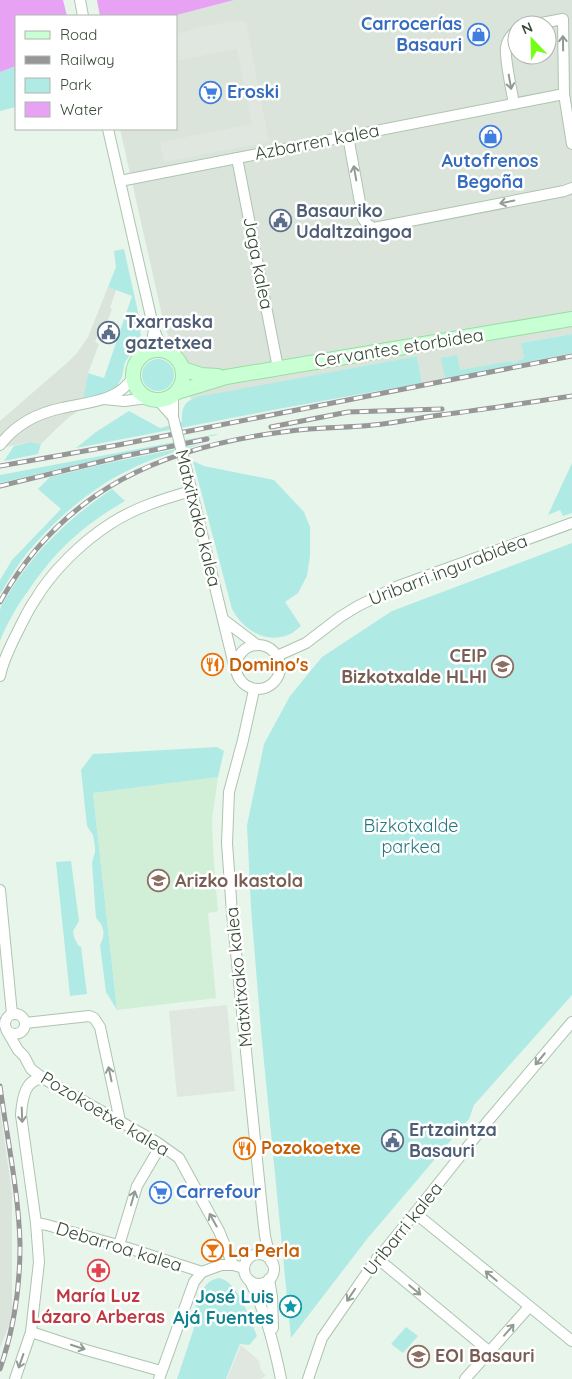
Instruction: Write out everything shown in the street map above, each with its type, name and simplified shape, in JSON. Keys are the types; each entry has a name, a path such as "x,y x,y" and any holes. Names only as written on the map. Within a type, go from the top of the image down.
{"street":[{"path":"80,0 83,15"},
{"path":"557,20 562,19 564,94 572,144"},
{"path":"507,43 505,49 507,61"},
{"path":"508,65 514,104"},
{"name":"Azbarren kalea","path":"120,181 564,94"},
{"path":"108,130 154,330 167,351"},
{"path":"348,136 363,219 374,228 572,188"},
{"name":"Jaga kalea","path":"237,158 278,368"},
{"name":"Cervantes etorbidea","path":"175,394 226,377 572,319"},
{"path":"147,353 154,330"},
{"path":"0,445 13,431 38,416 62,408 103,399 125,389 133,377 136,363 147,353 160,350 167,351 180,361 184,377 175,394 166,399 124,401 103,399"},
{"name":"Cervantes etorbidea","path":"183,369 201,375 226,377"},
{"path":"133,377 141,392 153,399"},
{"name":"Matxitxako kalea","path":"175,394 173,417 235,669"},
{"name":"Matxitxako kalea","path":"153,399 173,417"},
{"path":"0,676 17,633 36,598 58,569 76,550 109,524 123,516 163,499 191,492"},
{"name":"Uribarri ingurabidea","path":"277,656 306,643 340,617 396,587 572,523"},
{"path":"224,620 257,645 268,648 277,656 280,667 277,679 268,687 254,690 242,683 235,669 241,652 257,645"},
{"name":"Matxitxako kalea","path":"254,690 230,792 227,843 240,999 265,1236 271,1262"},
{"path":"0,890 6,1016 4,1026 8,1031 16,1034 23,1027 89,1016 94,1018 100,1026 120,1122"},
{"path":"6,1016 16,1014 22,1017 23,1027"},
{"name":"Pozokoetxe kalea","path":"23,1027 24,1056"},
{"name":"Uribarri kalea","path":"308,1378 322,1338 377,1258 415,1214 488,1121 570,1028"},
{"name":"Pozokoetxe kalea","path":"8,1031 31,1069 44,1079 161,1145 178,1158 219,1231 233,1265"},
{"name":"Pozokoetxe kalea","path":"31,1069 31,1082"},
{"path":"15,1379 31,1332 40,1262 21,1115 23,1095 31,1082 44,1079"},
{"path":"120,1245 137,1186 161,1145"},
{"path":"415,1214 572,1341"},
{"name":"Debarroa kalea","path":"36,1224 47,1225 120,1245 202,1272"},
{"path":"265,1236 244,1268 247,1278 265,1313 281,1379"},
{"path":"250,1257 254,1255 267,1256 274,1268 273,1273 264,1283 259,1284 250,1281"},
{"path":"377,1258 490,1352"},
{"path":"31,1332 160,1375 194,1282 202,1272 221,1265 233,1265 244,1268"},
{"path":"269,1279 272,1297 274,1347"},
{"path":"465,1379 529,1307"}],"shaded area":[{"path":"234,0 572,0 572,334 521,343 524,358 513,363 511,361 460,371 442,358 445,379 422,383 417,356 191,399 164,324 120,130 178,130 177,15"},
{"path":"233,21 246,22 269,142 164,162 160,142 252,124 237,49 178,61 178,33"},
{"path":"108,287 116,290 110,308 112,309 107,322 103,321 95,342 99,344 88,373 81,409 68,418 41,444 30,442 0,448 0,421 77,353 88,337"},
{"name":"Arizko Ikastola","path":"218,777 212,819 218,911 208,913 216,998 117,1010 93,793"},
{"path":"227,1005 235,1091 177,1097 169,1011"},
{"path":"0,1109 12,1193 12,1317 0,1348"},
{"path":"241,1345 259,1361 261,1370 266,1376 261,1379 227,1379"}],"green space":[{"path":"15,66 15,107 0,111 0,72"},
{"path":"124,249 138,312 141,338 125,362 122,377 117,386 81,409 88,373 104,378 132,296 108,287 116,267 114,251"},
{"path":"572,334 572,353 445,379 441,358 457,355 460,370 511,361 513,363 524,358 521,343"},
{"path":"417,356 422,383 76,448 96,432 129,411 160,428 182,422 184,406 197,397"},
{"path":"158,359 169,364 174,375 169,386 158,391 147,386 142,375 147,364"},
{"path":"217,435 0,483 0,475"},
{"path":"30,442 41,444 38,454 4,461 14,446"},
{"path":"201,444 137,466 99,487 84,498 56,522 31,548 0,594 0,580 12,560 61,509 38,489 50,477"},
{"path":"193,461 204,466 274,480 304,512 310,527 310,556 307,576 298,593 285,602 301,626 290,634 271,638 255,633 242,623 232,609"},
{"path":"572,463 572,513 563,516 560,510 548,515"},
{"path":"112,489 125,501 83,530 49,563 20,603 0,641 1,607 32,560 69,522"},
{"name":"Bizkotxalde parkea","path":"572,543 572,995 474,1105 469,1119 367,1239 291,1338 261,1031 251,908 247,825 264,744 290,696 322,657 392,611"},
{"path":"217,747 224,751 218,777 93,793 117,1010 106,992 100,945 103,930 96,918 92,863 95,847 93,835 87,826 81,770 93,754"},
{"path":"71,861 79,921 73,931 78,945 81,947 87,994 70,996 56,862"},
{"path":"219,1278 226,1281 238,1293 257,1336 249,1345 240,1344 226,1379 177,1379 193,1331 195,1323 192,1318 201,1294 208,1283"},
{"path":"406,1327 418,1336 403,1353 391,1344"}],"water":[{"path":"0,0 234,0 177,15 15,15 15,66 0,72"}],"pier":[{"path":"63,0 97,0 100,15 67,15"}],"railway":[{"path":"0,466 118,445 572,356"},
{"path":"0,602 26,563 55,529 87,502 122,479 160,462 201,448 244,438 300,430 381,424 572,396"},
{"path":"271,427 348,412 442,409"},
{"path":"0,486 120,457 207,439"},
{"path":"0,1086 15,1186 20,1245 19,1277 15,1308 9,1339 0,1369"}],"place":[{"name":"Carrocerías Basauri","path":"478,34"},
{"name":"Eroski","path":"211,92"},
{"name":"Autofrenos Begoña","path":"490,136"},
{"name":"Basauriko Udaltzaingoa","path":"280,221"},
{"name":"Txarraska gaztetxea","path":"109,332"},
{"name":"Domino's","path":"213,665"},
{"name":"CEIP Bizkotxalde HLHI","path":"503,666"},
{"name":"Arizko Ikastola","path":"159,881"},
{"name":"Ertzaintza Basauri","path":"393,1140"},
{"name":"Pozokoetxe","path":"245,1148"},
{"name":"Carrefour","path":"160,1192"},
{"name":"La Perla","path":"212,1251"},
{"name":"María Luz Lázaro Arberas","path":"98,1271"},
{"name":"José Luis Ajá Fuentes","path":"290,1307"},
{"name":"EOI Basauri","path":"419,1356"}]}
